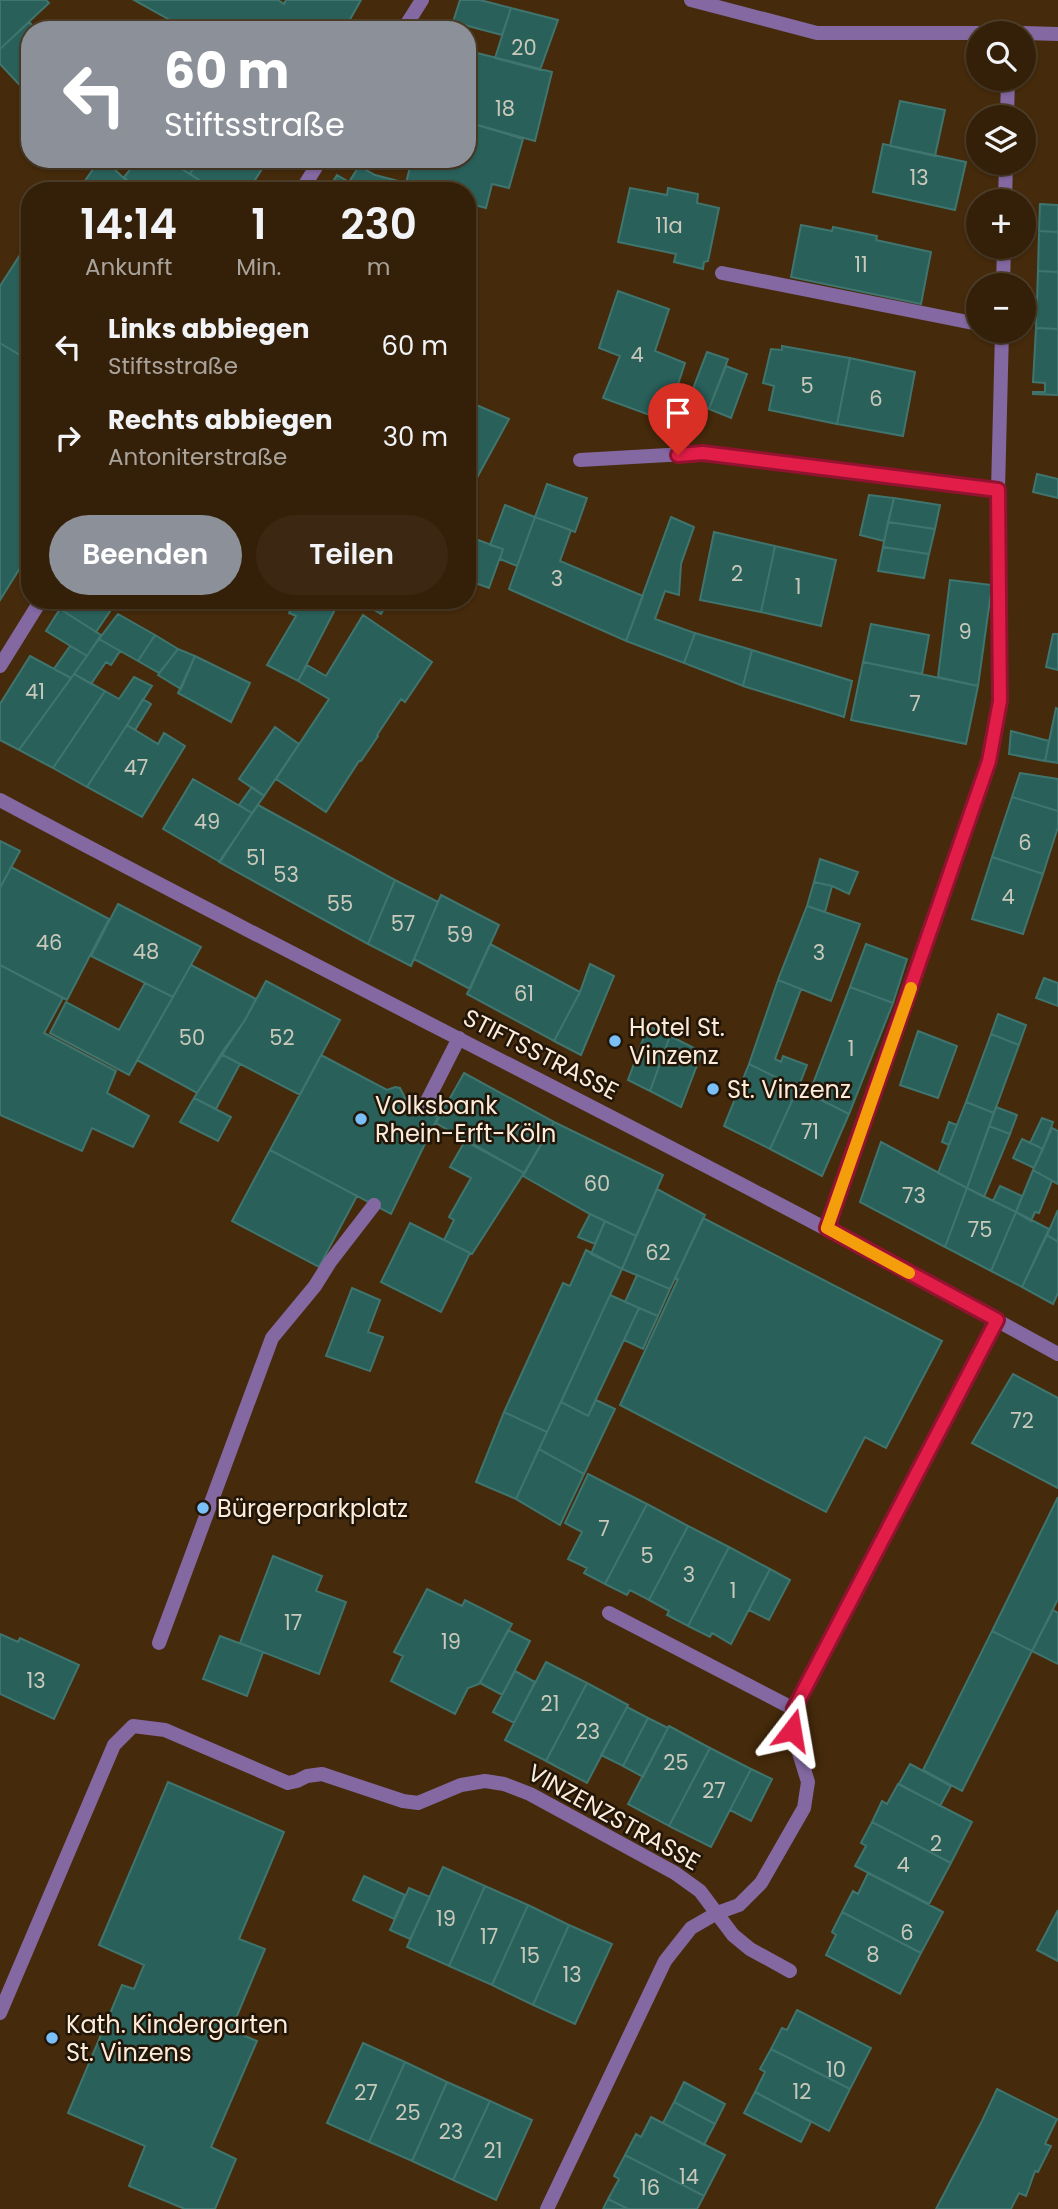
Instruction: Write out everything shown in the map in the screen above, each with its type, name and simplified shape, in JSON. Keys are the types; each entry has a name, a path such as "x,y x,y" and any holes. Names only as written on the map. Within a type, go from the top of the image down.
{"street":[{"path":"409,21 422,0"},
{"path":"691,0 817,33 966,33"},
{"path":"1036,33 1058,34"},
{"path":"722,273 966,322"},
{"path":"827,1228 989,761 1000,701 998,490 1002,343"},
{"path":"580,460 703,453 998,490"},
{"path":"0,666 35,609"},
{"name":"STIFTSSTRASSE","path":"0,800 183,898 827,1228 1058,1354"},
{"path":"423,1109 459,1038"},
{"path":"159,1643 272,1338 315,1286 374,1205"},
{"path":"547,2209 665,1961 691,1928 717,1913 739,1905 761,1883 804,1808 808,1782 792,1730 794,1709 997,1320"},
{"path":"609,1614 794,1709"},
{"name":"VINZENZSTRASSE","path":"0,2013 114,1745 133,1726 165,1730 288,1783 322,1774 402,1801 418,1803 461,1785 485,1781 504,1784 530,1794 675,1873 700,1891 733,1936 750,1949 790,1971"}],"building":[{"path":"0,0 46,0 49,3 30,21 21,21 21,29 0,49"},
{"path":"134,0 278,0 284,4 286,0 361,0 349,21 172,21"},
{"path":"460,0 480,0 511,8 502,35 476,28 476,21 453,21"},
{"path":"511,8 558,20 540,70 495,58"},
{"path":"21,29 21,86 0,64 0,49"},
{"path":"477,53 552,72 535,141 476,125"},
{"path":"900,101 945,110 935,156 890,146"},
{"path":"476,125 523,139 509,188 492,184 486,208 476,205 476,182 406,182 410,168 476,168"},
{"path":"883,144 966,162 955,210 873,192"},
{"path":"94,168 113,168 128,182 84,182"},
{"path":"132,168 180,168 202,182 129,182 124,177"},
{"path":"180,168 194,168 190,174"},
{"path":"194,168 263,168 254,182 203,182 190,174"},
{"path":"358,168 402,182 349,182"},
{"path":"337,175 349,182 333,182"},
{"path":"630,188 667,195 668,188 698,194 697,203 719,208 708,261 704,262 703,269 674,262 676,254 618,242"},
{"path":"1040,204 1058,205 1058,232 1039,231"},
{"path":"801,225 832,231 833,227 877,236 876,240 931,252 921,304 791,277"},
{"path":"1039,231 1058,232 1058,272 1038,271"},
{"path":"21,253 21,356 0,343 0,286"},
{"path":"1038,271 1058,272 1058,329 1036,328"},
{"path":"618,291 669,309 655,351 685,363 666,421 603,398 620,356 599,348"},
{"path":"1036,328 1058,329 1058,395 1033,394 1045,392 1045,383 1033,382"},
{"path":"0,343 21,356 21,566 0,600"},
{"path":"782,346 850,358 837,424 769,410 774,386 763,383 771,349 782,350"},
{"path":"707,352 728,359 709,409 688,402"},
{"path":"850,358 915,372 903,436 837,424"},
{"path":"726,366 747,374 731,418 709,409"},
{"path":"476,405 509,419 476,480"},
{"path":"1037,474 1058,479 1058,498 1033,492"},
{"path":"547,484 587,498 575,532 535,517"},
{"path":"869,495 894,498 884,541 860,535"},
{"path":"894,498 940,505 935,529 888,522"},
{"path":"505,505 535,517 517,566 500,559 503,549 490,545"},
{"path":"535,517 571,530 560,561 643,596 626,641 509,589"},
{"path":"671,517 694,527 681,564 679,595 665,591 655,619 695,633 684,663 626,641"},
{"path":"888,522 935,529 929,554 883,547"},
{"path":"714,532 775,546 761,612 700,600"},
{"path":"476,539 503,549 489,588 476,583"},
{"path":"775,546 836,560 821,626 761,612"},
{"path":"883,547 929,554 924,578 878,571"},
{"path":"950,580 992,585 978,686 938,677"},
{"path":"60,609 112,609 96,632"},
{"path":"60,609 101,635 87,656 46,631"},
{"path":"291,609 335,609 298,681 267,665 296,616 289,613"},
{"path":"118,614 155,635 138,661 99,639"},
{"path":"363,615 432,662 405,702 401,699 326,812 276,779 329,699 298,681 307,665 326,676"},
{"path":"871,624 929,635 922,674 863,662"},
{"path":"695,633 752,650 743,686 684,663"},
{"path":"1053,634 1058,634 1058,670 1046,667"},
{"path":"155,635 178,649 159,673 138,661"},
{"path":"99,639 120,651 111,665 106,662 91,684 74,674"},
{"path":"70,646 87,656 71,678 54,669"},
{"path":"178,649 195,656 181,689 158,675"},
{"path":"752,650 852,681 844,717 743,686"},
{"path":"30,656 71,678 19,750 0,740 0,704"},
{"path":"195,656 250,683 231,722 178,693"},
{"path":"863,662 978,686 966,744 851,720"},
{"path":"74,674 105,691 53,768 19,750"},
{"path":"134,677 152,686 87,787 53,768 105,691 119,699"},
{"path":"143,699 151,704 135,730 127,725"},
{"path":"1056,708 1058,709 1058,763 1045,761"},
{"path":"127,725 158,744 164,733 185,746 142,817 87,787"},
{"path":"275,727 299,744 264,796 239,779"},
{"path":"1011,731 1049,741 1045,761 1009,754"},
{"path":"1020,773 1058,779 1058,811 1012,797"},
{"path":"193,779 252,813 220,862 163,829"},
{"path":"252,787 264,796 252,813 239,805"},
{"path":"1012,797 1058,811 1058,827 1043,874 992,857"},
{"path":"258,805 395,880 368,944 219,862"},
{"path":"0,841 20,851 0,888"},
{"path":"992,857 1043,874 1023,934 972,919"},
{"path":"820,859 858,872 849,894 814,882"},
{"path":"11,867 109,919 67,1000 0,965 0,888"},
{"path":"395,880 438,902 411,966 368,944"},
{"path":"814,882 832,886 825,912 807,906"},
{"path":"441,895 499,925 470,989 414,959"},
{"path":"118,904 201,947 173,997 91,956"},
{"path":"807,906 860,924 831,1001 778,980"},
{"path":"490,944 580,992 554,1041 467,994"},
{"path":"866,944 907,959 893,1003 850,987"},
{"path":"590,964 614,976 581,1055 554,1041 580,992"},
{"path":"0,965 63,998 44,1033 116,1071 107,1093 149,1116 133,1147 92,1128 82,1151 0,1115"},
{"path":"191,965 256,999 197,1093 137,1060"},
{"path":"1044,978 1058,983 1058,1006 1036,998"},
{"path":"778,980 801,989 775,1059 781,1062 783,1056 807,1065 798,1088 749,1064"},
{"path":"266,981 340,1020 300,1095 221,1054 245,1020"},
{"path":"145,983 173,997 129,1075 50,1033 66,1002 119,1030"},
{"path":"850,987 893,1003 849,1114 809,1094"},
{"path":"998,1014 1026,1025 1019,1045 991,1034"},
{"path":"648,1026 670,1036 650,1091 628,1080"},
{"path":"918,1031 957,1046 938,1098 900,1085"},
{"path":"991,1034 1019,1045 994,1113 966,1102"},
{"path":"670,1036 702,1052 681,1107 650,1091"},
{"path":"221,1054 240,1064 216,1109 194,1098"},
{"path":"321,1055 387,1090 400,1088 406,1100 438,1117 391,1214 270,1150"},
{"path":"749,1064 798,1088 770,1149 724,1126"},
{"path":"464,1073 554,1122 524,1173 436,1123"},
{"path":"798,1088 849,1114 822,1176 770,1149"},
{"path":"194,1098 231,1117 218,1141 180,1122"},
{"path":"966,1102 994,1113 967,1188 938,1173"},
{"path":"996,1107 1017,1115 1010,1134 989,1126"},
{"path":"1042,1118 1053,1122 1043,1149 1030,1143"},
{"path":"554,1122 663,1175 636,1236 590,1214 523,1176"},
{"path":"949,1122 957,1125 949,1145 942,1142"},
{"path":"989,1126 1010,1134 984,1197 967,1188"},
{"path":"1052,1128 1058,1131 1058,1184 1033,1170"},
{"path":"1022,1139 1043,1149 1034,1168 1013,1158"},
{"path":"465,1141 524,1173 472,1254 444,1240 454,1220 449,1217 471,1178 450,1167"},
{"path":"881,1142 967,1188 945,1247 860,1202"},
{"path":"270,1150 357,1196 319,1267 232,1221"},
{"path":"1033,1170 1052,1181 1039,1213 1035,1212 1031,1221 1016,1212"},
{"path":"1000,1186 1022,1196 1016,1212 993,1201"},
{"path":"967,1188 1016,1212 991,1271 945,1247"},
{"path":"657,1189 705,1215 670,1289 622,1269"},
{"path":"1058,1210 1058,1239 1057,1241 1047,1235"},
{"path":"1016,1212 1049,1229 1022,1287 991,1271"},
{"path":"590,1214 605,1221 595,1244 578,1237"},
{"path":"703,1218 942,1341 886,1448 865,1437 826,1512 620,1405"},
{"path":"605,1221 636,1236 622,1269 591,1254"},
{"path":"410,1223 470,1253 441,1312 381,1282"},
{"path":"1047,1235 1058,1242 1058,1293 1053,1304 1022,1287"},
{"path":"586,1250 622,1269 547,1432 504,1412 563,1283 570,1286"},
{"path":"637,1275 670,1289 658,1316 625,1302"},
{"path":"352,1288 380,1300 368,1332 383,1337 370,1371 326,1356"},
{"path":"610,1295 639,1308 588,1416 561,1402"},
{"path":"639,1308 658,1316 643,1349 624,1340"},
{"path":"1013,1374 1058,1398 1058,1488 972,1443"},
{"path":"596,1400 615,1409 584,1474 539,1449 561,1402 588,1416"},
{"path":"504,1412 547,1432 516,1499 476,1482"},
{"path":"539,1449 584,1474 560,1525 516,1499"},
{"path":"588,1474 647,1504 605,1584 584,1573 587,1568 568,1559 582,1532 565,1523"},
{"path":"1058,1497 1058,1599 1032,1651 992,1631"},
{"path":"647,1504 688,1526 649,1600 630,1590 627,1595 605,1584"},
{"path":"688,1526 729,1547 688,1626 667,1615 669,1611 649,1600"},
{"path":"729,1547 770,1569 731,1644 712,1633 710,1637 688,1626"},
{"path":"273,1556 322,1576 316,1591 346,1602 319,1674 240,1643"},
{"path":"770,1569 790,1580 769,1620 749,1610"},
{"path":"427,1589 462,1606 465,1600 512,1624 479,1684 468,1688 455,1714 391,1681 403,1656 394,1652"},
{"path":"1053,1610 1058,1613 1058,1664 1032,1651"},
{"path":"508,1630 530,1641 502,1695 480,1683"},
{"path":"992,1631 1032,1651 962,1791 923,1770"},
{"path":"0,1634 18,1642 20,1638 79,1665 54,1719 0,1694"},
{"path":"220,1636 263,1652 247,1696 203,1679"},
{"path":"546,1662 587,1683 546,1761 505,1740"},
{"path":"515,1671 535,1682 514,1723 493,1712"},
{"path":"587,1683 628,1705 587,1783 546,1761"},
{"path":"627,1707 648,1718 623,1766 601,1755"},
{"path":"648,1718 668,1728 643,1777 623,1766"},
{"path":"669,1726 710,1748 669,1826 628,1804"},
{"path":"710,1748 751,1769 711,1847 669,1826"},
{"path":"910,1764 951,1786 940,1806 899,1784"},
{"path":"751,1769 772,1779 751,1821 730,1810"},
{"path":"168,1782 284,1832 239,1939 265,1949 231,2030 257,2041 211,2147 236,2159 215,2209 185,2209 129,2186 145,2146 68,2113 122,1985 134,1989 144,1965 99,1945"},
{"path":"898,1784 972,1822 951,1863 872,1822 882,1801 887,1804"},
{"path":"872,1822 951,1863 929,1904 855,1866 866,1846 861,1843"},
{"path":"443,1867 485,1886 449,1966 407,1947"},
{"path":"868,1873 943,1912 921,1953 842,1912 853,1891 858,1894"},
{"path":"364,1876 405,1895 394,1919 353,1900"},
{"path":"485,1886 528,1905 492,1985 449,1966"},
{"path":"409,1888 430,1897 410,1939 390,1930"},
{"path":"528,1905 569,1925 533,2005 492,1985"},
{"path":"1058,1910 1058,1961 1037,1950"},
{"path":"842,1912 921,1953 900,1994 826,1955 836,1935 832,1932"},
{"path":"569,1925 612,1944 575,2024 533,2005"},
{"path":"797,2010 871,2048 850,2089 771,2049 782,2028 787,2030"},
{"path":"363,2043 405,2062 369,2142 327,2123"},
{"path":"771,2049 850,2089 829,2131 755,2092 765,2072 760,2069"},
{"path":"405,2062 447,2082 412,2161 369,2142"},
{"path":"447,2082 490,2101 453,2180 412,2161"},
{"path":"684,2082 725,2104 715,2124 674,2102"},
{"path":"997,2089 1057,2119 1045,2144 1051,2146 1038,2172 1035,2171 1026,2196 1019,2193 1011,2209 936,2209 982,2121"},
{"path":"755,2092 811,2122 801,2142 744,2113"},
{"path":"490,2101 532,2120 496,2200 453,2180"},
{"path":"674,2102 715,2124 704,2145 663,2123"},
{"path":"651,2117 725,2155 704,2196 625,2155 636,2134 641,2137"},
{"path":"625,2155 704,2196 697,2209 628,2209 608,2199 619,2179 614,2176"},
{"path":"608,2199 628,2209 603,2209"}],"slow traffic":[{"path":"909,1273 827,1228 911,988"}],"place":[{"name":"Hotel St. Vinzenz","path":"615,1041"},
{"name":"St. Vinzenz","path":"713,1089"},
{"name":"Volksbank Rhein-Erft-Köln","path":"361,1119"},
{"name":"Bürgerparkplatz","path":"203,1508"},
{"name":"Kath. Kindergarten St. Vinzens","path":"52,2038"}],"route":[{"path":"678,455 703,453 998,490 1000,701 989,761 827,1228 997,1320 794,1709 792,1730"}]}
